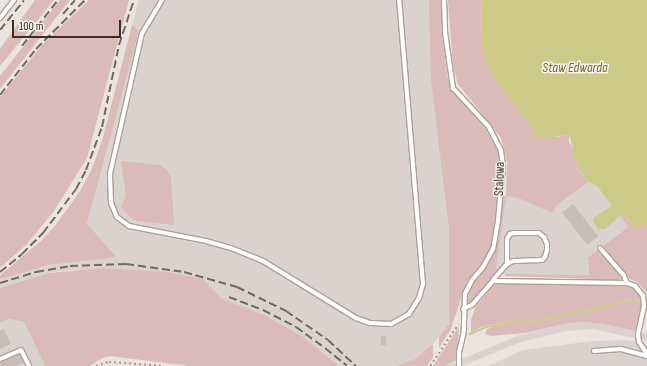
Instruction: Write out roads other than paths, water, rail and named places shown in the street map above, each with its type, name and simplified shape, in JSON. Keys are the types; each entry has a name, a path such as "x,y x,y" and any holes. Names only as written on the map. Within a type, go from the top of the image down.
{"lane":[{"path":"0,18 14,0"},
{"path":"162,0 142,33 116,143 109,186 111,203 118,218 129,226 206,241 231,248 263,261 356,318 370,323 391,324 409,314 419,298 423,284 399,0"},
{"name":"Stalowa","path":"444,0 445,32 453,88 489,127 501,151 502,166 498,221 494,249 483,267 472,280 465,294 459,366"},
{"path":"463,309 472,305 507,264 513,261 538,261 545,257 547,244 542,234 510,234 507,239 507,264"},
{"path":"600,248 623,274 627,283"},
{"path":"493,281 627,283 640,291 645,301 638,334 639,342 647,355"},
{"path":"594,351 621,349 647,355"},
{"path":"0,359 21,350 29,366"}],"water":[{"name":"Staw Edwarda","path":"482,0 647,0 647,224 636,229 626,216 620,216 605,229 598,229 593,221 595,217 612,206 597,186 588,182 579,169 578,163 573,158 573,148 569,135 535,139 531,126 495,80 483,53 481,38"}],"waterway":[{"path":"470,334 486,327 501,325 520,319 524,324 633,300 640,303"}],"railway":[{"path":"0,30 24,0"},
{"path":"22,46 58,0"},
{"path":"63,14 75,0"},
{"path":"0,95 36,49 85,0"},
{"path":"0,272 22,254 43,233 76,189 86,170 102,127 119,45 134,0"},
{"path":"0,283 36,272 70,266 126,264 184,272 237,287 286,311 328,340 356,366"},
{"path":"229,297 263,310 296,327 347,366"}]}
